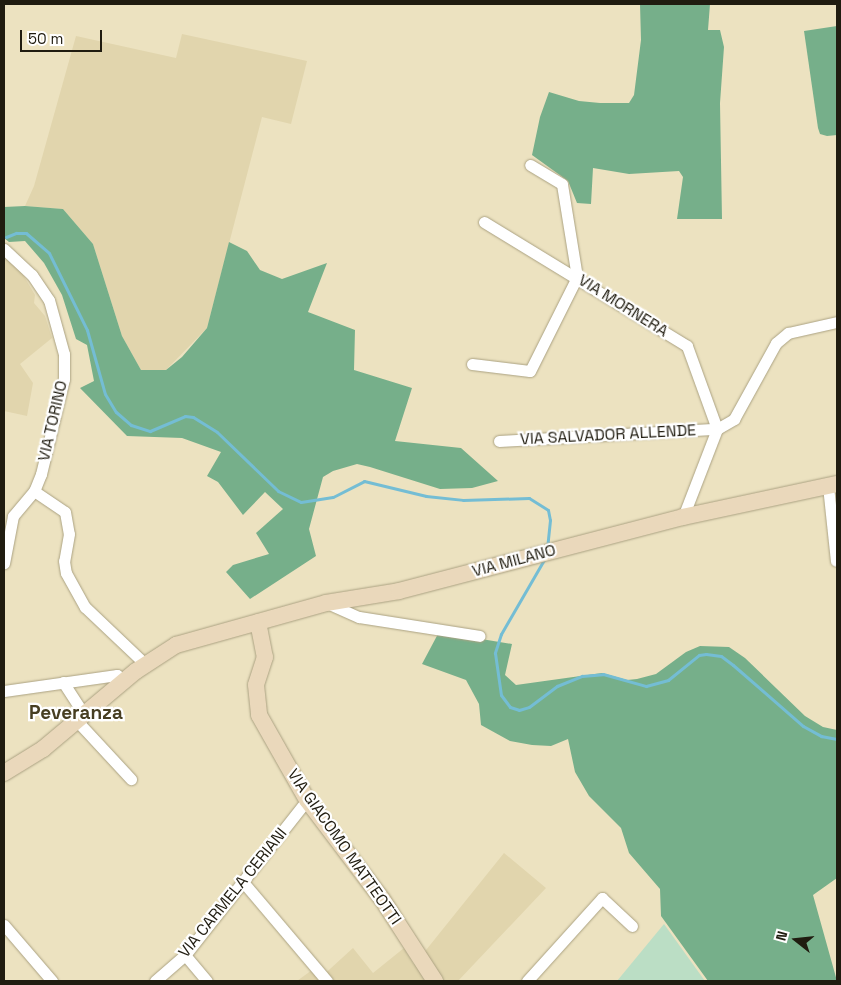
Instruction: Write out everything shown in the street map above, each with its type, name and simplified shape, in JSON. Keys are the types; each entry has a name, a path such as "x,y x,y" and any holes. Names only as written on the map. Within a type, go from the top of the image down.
{"street":[{"path":"472,364 530,371 577,277 562,184 530,165"},
{"name":"VIA MORNERA","path":"484,222 577,277 687,346 717,429"},
{"name":"VIA TORINO","path":"4,249 32,275 49,300 64,354 64,379 41,474 34,491 9,516"},
{"path":"682,517 717,429 734,420 776,343 788,333 837,322"},
{"name":"VIA SALVADOR ALLENDE","path":"499,440 717,429"},
{"path":"833,485 836,561"},
{"name":"VIA MILANO","path":"4,773 44,749 161,652 192,639 326,603 399,591 682,517 833,485"},
{"path":"34,491 65,512 68,534 64,561 66,573 85,607 145,664"},
{"path":"4,562 9,516"},
{"path":"326,603 358,617 480,636"},
{"name":"VIA GIACOMO MATTEOTTI","path":"258,622 265,657 256,685 259,715 307,800 382,899 435,981"},
{"path":"4,691 117,674 124,681"},
{"path":"64,682 81,719 131,779"},
{"name":"VIA CARMELA CERIANI","path":"155,981 185,955 307,800"},
{"path":"243,882 327,981"},
{"path":"527,981 602,898 632,926"},
{"path":"4,925 52,981"},
{"path":"185,955 207,981"}],"shaded area":[{"path":"182,34 307,61 291,124 262,117 207,328 166,370 141,370 122,336 93,244 63,209 25,206 34,186 76,36 176,58"},
{"path":"4,254 19,268 35,295 34,303 45,316 52,338 20,364 33,383 27,416 4,411"},
{"path":"504,853 546,888 458,981 297,981 312,970 319,979 353,948 373,973 404,948 414,965"}],"green space":[{"path":"640,4 710,4 708,30 720,30 724,47 720,103 722,219 677,219 683,177 679,171 629,174 593,168 591,204 577,203 568,181 532,155 540,117 549,92 579,101 629,103 634,95 641,40"},
{"path":"837,26 837,135 827,136 820,134 818,128 804,31"},
{"path":"25,206 63,209 93,244 122,336 141,370 166,370 182,357 207,328 229,242 247,251 260,270 282,279 327,263 308,312 355,330 354,370 412,388 395,441 461,448 498,481 472,488 440,489 357,464 333,471 323,477 309,529 316,556 250,599 226,572 233,565 269,554 256,533 283,509 265,492 243,515 218,482 207,476 221,452 182,438 127,436 80,388 94,381 87,345 76,339 62,295 44,263 25,241 9,242 4,238 4,207"},
{"path":"439,632 512,644 505,675 516,685 602,673 627,680 637,679 656,674 686,652 700,646 729,647 745,658 805,716 823,727 837,730 837,878 813,895 837,981 708,981 661,916 660,889 629,853 621,828 589,796 575,772 568,739 551,746 532,745 510,741 481,725 479,704 466,680 422,664"},
{"path":"664,924 705,981 617,981"}],"waterway":[{"path":"6,237 16,233 26,233 49,253 87,330 105,394 116,412 131,425 150,431 185,416 193,417 217,432 278,491 301,502 333,497 364,481 426,496 463,500 529,498 548,510 550,520 547,547"},
{"path":"545,558 501,634 495,653 501,695 510,707 519,710 529,707 557,686 582,676 603,674 646,686 668,680 699,655 706,654 721,656 803,726 821,736 837,739"}],"district":[{"name":"Peveranza","path":"76,713"}]}
